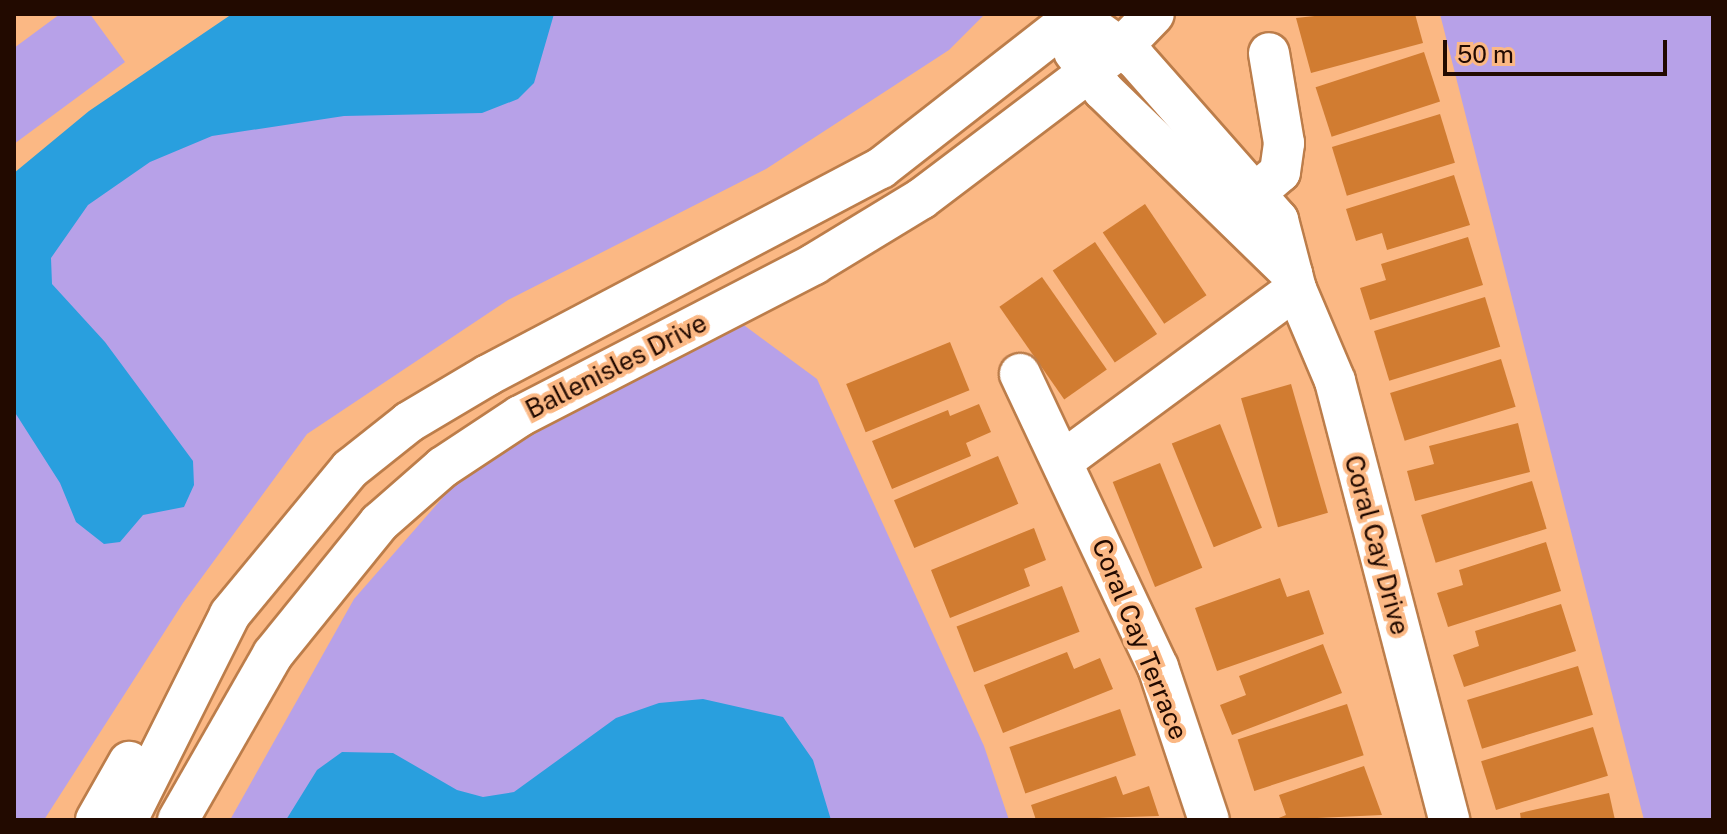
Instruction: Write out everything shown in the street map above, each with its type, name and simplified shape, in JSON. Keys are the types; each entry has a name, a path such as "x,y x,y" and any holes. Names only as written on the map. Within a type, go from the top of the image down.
{"street":[{"name":"Ballenisles Drive","path":"178,820 273,654 379,523 443,467 520,416 814,264 921,199 1090,73 1121,48 1154,14"},
{"name":"Ballenisles Drive","path":"127,820 230,614 350,469 409,422 881,168 1071,20"},
{"name":"Coral Cay Drive","path":"1071,20 1121,48 1294,281 1335,381 1449,820"},
{"name":"Coral Cay Drive","path":"1071,20 1090,73 1240,206"},
{"path":"1240,206 1280,172 1284,143 1269,53"},
{"path":"1064,460 1294,281"},
{"name":"Coral Cay Terrace","path":"1020,374 1064,460 1158,667 1209,820"},
{"path":"96,820 154,720 230,614"},
{"path":"208,820 262,723 296,629"},
{"path":"161,754 203,774"}],"shaded area":[{"path":"60,14 90,14 125,62 14,144 14,48"},
{"path":"319,14 985,14 949,50 766,169 508,300 307,434 183,603 44,820 14,820 14,209"},
{"path":"1440,14 1713,14 1713,820 1644,820"},
{"path":"737,320 817,379 984,746 1009,820 230,820 354,599 452,487 544,419"}],"water":[{"path":"232,14 554,14 534,83 518,99 482,113 344,116 212,136 150,162 88,205 51,258 52,284 105,342 193,461 194,485 184,507 143,515 120,542 104,544 76,522 60,483 14,411 14,173 89,111"},
{"path":"703,699 783,717 813,760 831,820 286,820 317,770 342,752 393,753 457,790 483,797 514,792 616,718 659,703"}],"building":[{"path":"1333,14 1415,14 1423,43 1311,73 1296,18"},
{"path":"1424,52 1440,101 1332,137 1316,87"},
{"path":"1440,114 1455,163 1347,196 1332,147"},
{"path":"1454,175 1470,225 1387,250 1382,233 1356,241 1346,209"},
{"path":"1145,204 1207,295 1164,324 1103,233"},
{"path":"1468,237 1483,285 1370,320 1360,288 1386,280 1381,264"},
{"path":"1095,242 1157,334 1115,363 1053,271"},
{"path":"1042,277 1107,370 1064,399 999,307"},
{"path":"1485,297 1500,347 1389,381 1374,331"},
{"path":"950,342 969,390 866,432 846,384"},
{"path":"1501,359 1516,407 1405,441 1390,393"},
{"path":"1291,384 1328,513 1278,527 1241,398"},
{"path":"979,404 991,432 966,443 971,456 892,489 872,441 948,410 950,416"},
{"path":"1518,423 1530,472 1415,501 1407,471 1434,464 1429,446"},
{"path":"1220,424 1262,528 1214,547 1172,443"},
{"path":"998,456 1018,504 914,548 894,500"},
{"path":"1160,463 1202,568 1155,587 1113,482"},
{"path":"1532,481 1547,529 1436,563 1421,515"},
{"path":"1034,528 1046,560 1024,569 1030,586 950,618 931,570"},
{"path":"1546,542 1561,591 1448,627 1437,593 1463,585 1459,570"},
{"path":"1280,578 1287,597 1309,590 1324,634 1217,671 1195,608"},
{"path":"1062,586 1080,632 974,672 957,626"},
{"path":"1561,604 1576,651 1464,687 1453,655 1479,646 1475,631"},
{"path":"1323,644 1342,693 1232,735 1220,705 1246,695 1239,676"},
{"path":"1067,652 1074,669 1100,658 1113,689 1003,733 984,685"},
{"path":"1578,666 1593,715 1482,749 1467,700"},
{"path":"1347,704 1364,755 1254,791 1238,740"},
{"path":"1120,709 1136,755 1025,793 1009,747"},
{"path":"1593,727 1608,776 1496,810 1481,761"},
{"path":"1364,766 1382,815 1274,820 1286,815 1279,795"},
{"path":"1116,776 1123,795 1149,786 1159,816 1036,820 1031,805"},
{"path":"1609,793 1615,820 1521,820 1520,813"}]}
